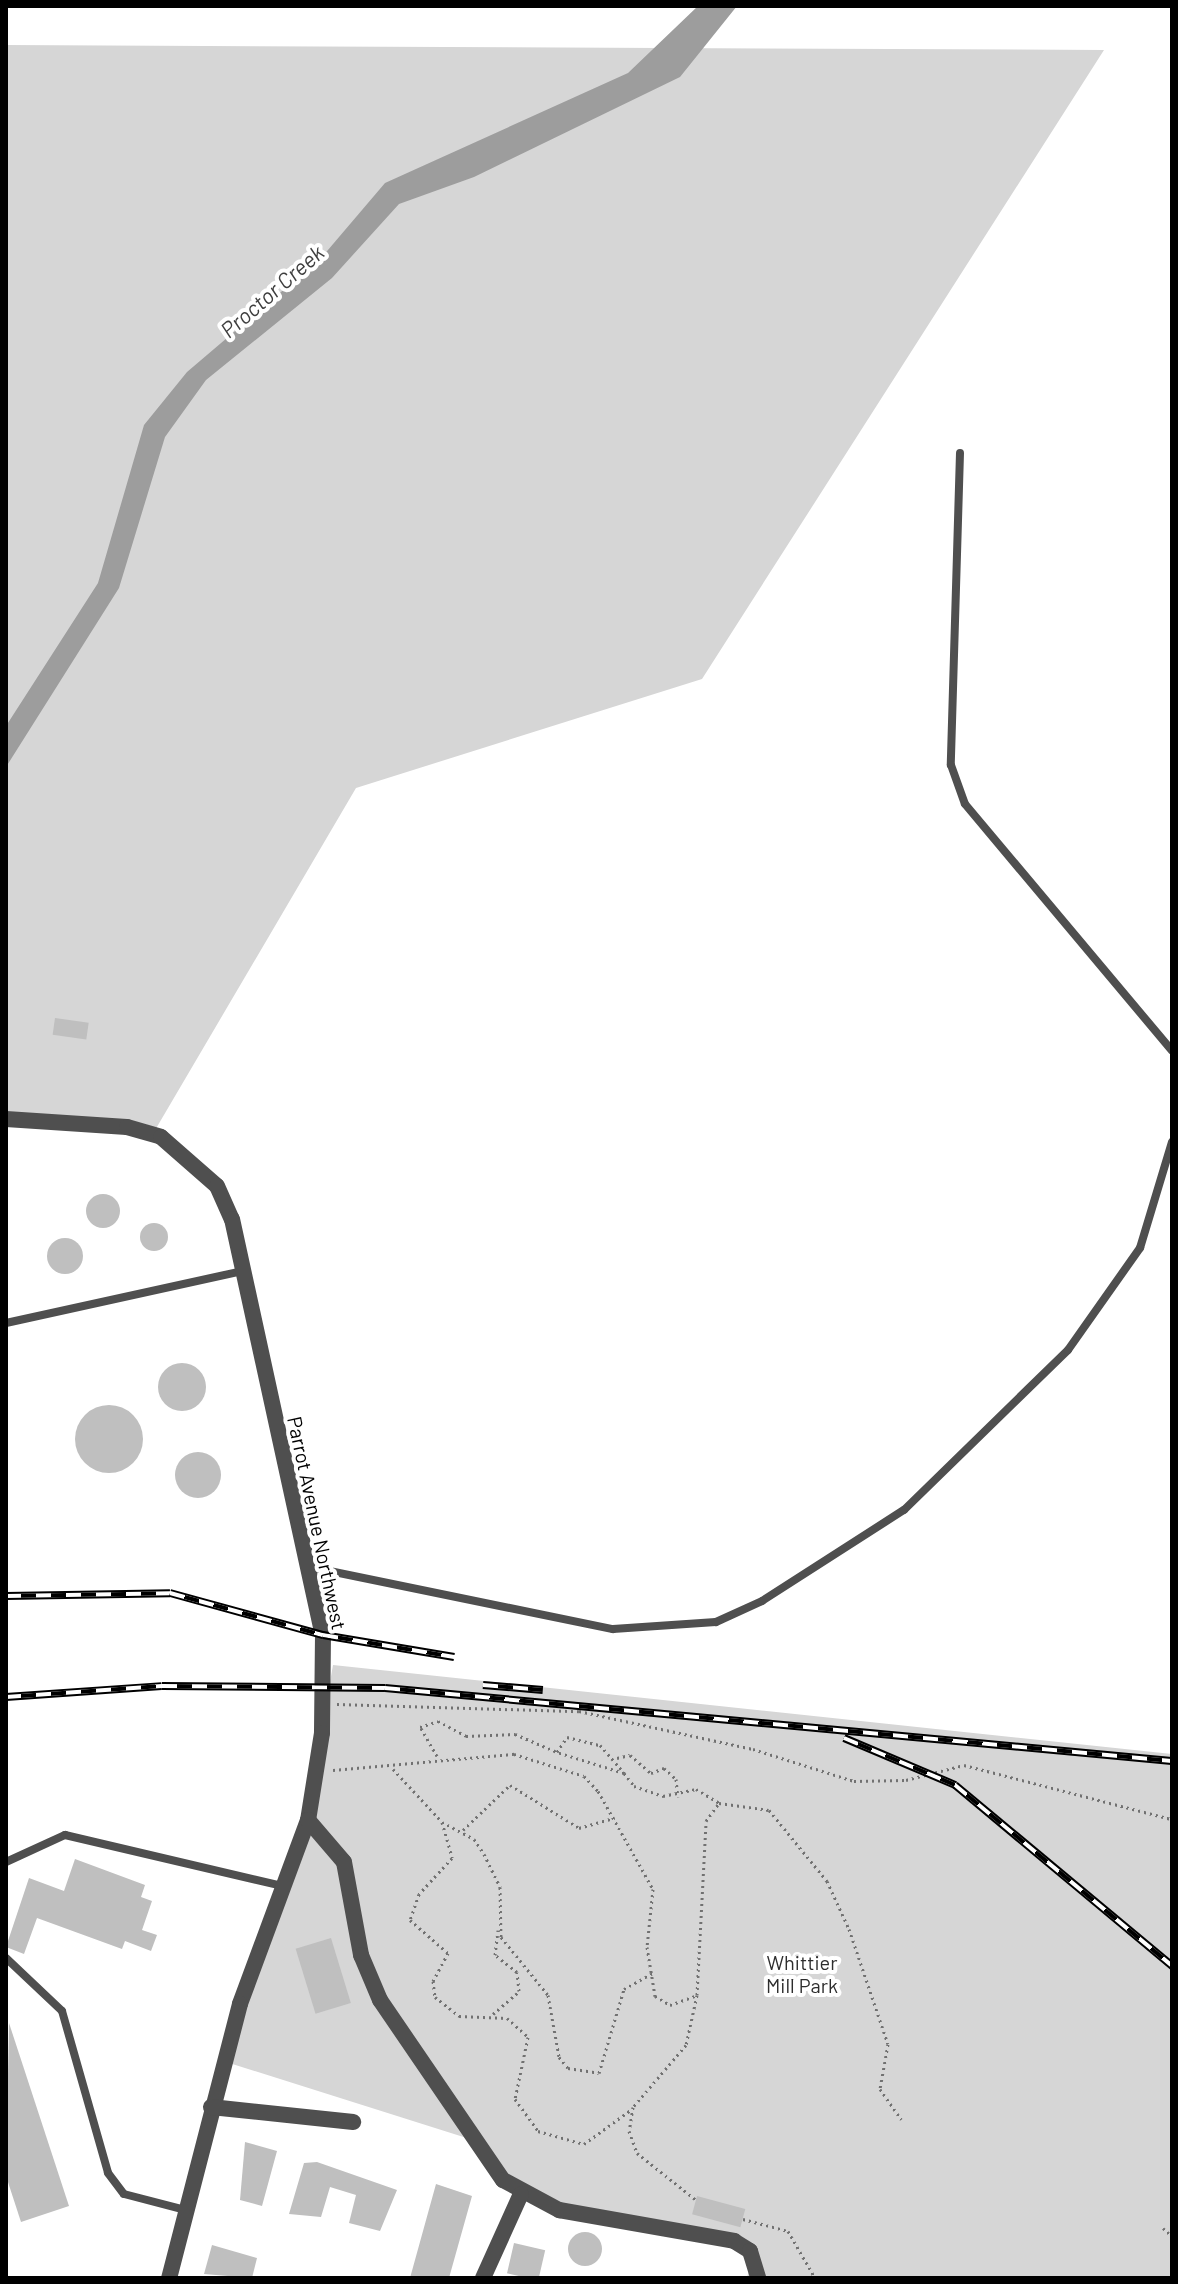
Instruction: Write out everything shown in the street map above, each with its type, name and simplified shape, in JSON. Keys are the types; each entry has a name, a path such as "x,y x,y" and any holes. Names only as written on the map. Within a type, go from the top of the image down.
{"street":[{"name":"Parrot Avenue Northwest","path":"6,1119 127,1127 182,1150 217,1186 243,1271 323,1635 318,1770 308,1820 254,1961 211,2107 169,2278"},
{"path":"308,1820 344,1862 361,1955 380,2000 488,2163 521,2194 559,2210 746,2248 758,2278"},
{"path":"211,2107 353,2122"},
{"path":"483,2278 521,2194"}],"lane":[{"path":"960,453 951,765 965,804 1172,1050"},
{"path":"306,1566 613,1629 716,1622 762,1601 904,1510 1068,1350 1140,1248 1172,1142"},
{"path":"6,1323 243,1271"},
{"path":"6,1862 65,1835 248,1874 284,1886"},
{"path":"6,1958 62,2011 108,2173 124,2194 186,2210"}],"path":[{"path":"322,1704 579,1711 753,1749 854,1781 906,1780 964,1765 1172,1819"},
{"path":"437,1756 420,1727 438,1721 466,1736 515,1734 557,1752 624,1773"},
{"path":"557,1752 567,1737 617,1758 630,1755 651,1773 664,1768 676,1779 678,1797"},
{"path":"318,1770 393,1769 437,1756 514,1754 584,1776 615,1818 653,1889 647,1947 656,1971 655,1996 670,2005 697,1995"},
{"path":"617,1758 634,1786 678,1797 696,1789 719,1803 769,1810 827,1881 888,2044 880,2089 901,2119"},
{"path":"393,1769 442,1822 463,1830 500,1887 495,1955 517,1972 519,1991 493,2014"},
{"path":"463,1830 510,1785 579,1828 615,1818"},
{"path":"442,1822 452,1858 419,1894 410,1920 448,1953 433,1981 435,1997 459,2016 493,2014 528,2037 515,2099 538,2131 584,2144 633,2107 686,2045 697,1995 708,1874 700,1844 719,1803"},
{"path":"499,1922 501,1937 548,1995 559,2057 585,2074 599,2073 624,1989 656,1971"},
{"path":"633,2107 637,2153 696,2200"},
{"path":"743,2219 788,2231 815,2278"},
{"path":"1163,2228 1172,2236"}],"green space":[{"path":"6,45 1104,50 702,679 356,788 151,1137 6,1115"},
{"name":"Whittier Mill Park","path":"333,1665 1172,1754 1172,2278 747,2278 752,2256 746,2248 521,2194 473,2140 226,2062 305,1823"}],"shaded area":[{"path":"698,6 737,6 680,77 474,177 399,204 332,278 206,380 165,437 119,588 6,767 6,726 98,583 144,425 187,372 322,257 385,183 628,73"}],"building":[{"path":"55,1018 89,1023 86,1040 53,1035"},
{"path":"103,1194 115,1199 120,1211 115,1223 103,1228 91,1223 86,1211 91,1199"},
{"path":"154,1223 164,1227 168,1237 164,1247 154,1251 144,1247 140,1237 144,1227"},
{"path":"65,1238 78,1243 83,1256 78,1269 65,1274 52,1269 47,1256 52,1243"},
{"path":"182,1363 199,1370 206,1387 199,1404 182,1411 165,1404 158,1387 165,1370"},
{"path":"109,1405 133,1415 143,1439 133,1463 109,1473 85,1463 75,1439 85,1415"},
{"path":"198,1452 215,1458 221,1475 215,1492 198,1498 181,1492 175,1475 181,1458"},
{"path":"75,1859 145,1885 141,1897 152,1901 142,1930 157,1935 151,1951 125,1941 122,1949 37,1918 24,1954 6,1947 29,1878 64,1891"},
{"path":"331,1938 351,2003 315,2014 296,1949"},
{"path":"9,2023 69,2206 21,2222 6,2176"},
{"path":"245,2142 277,2151 262,2206 240,2200"},
{"path":"317,2162 397,2190 380,2231 349,2223 356,2195 330,2187 321,2217 289,2214 304,2163"},
{"path":"436,2184 472,2196 449,2278 410,2278"},
{"path":"697,2196 745,2209 740,2227 692,2214"},
{"path":"585,2232 597,2237 602,2249 597,2261 585,2266 573,2261 568,2249 573,2237"},
{"path":"514,2243 545,2250 539,2278 507,2273"},
{"path":"212,2245 257,2258 252,2278 204,2274"}],"railway":[{"path":"6,1596 170,1593 323,1635 454,1657"},
{"path":"483,1685 543,1690"},
{"path":"6,1697 162,1686 385,1688 1172,1761"},
{"path":"844,1738 955,1785 1172,1966"}],"water label":[{"name":"Proctor Creek","path":"272,291"}]}
